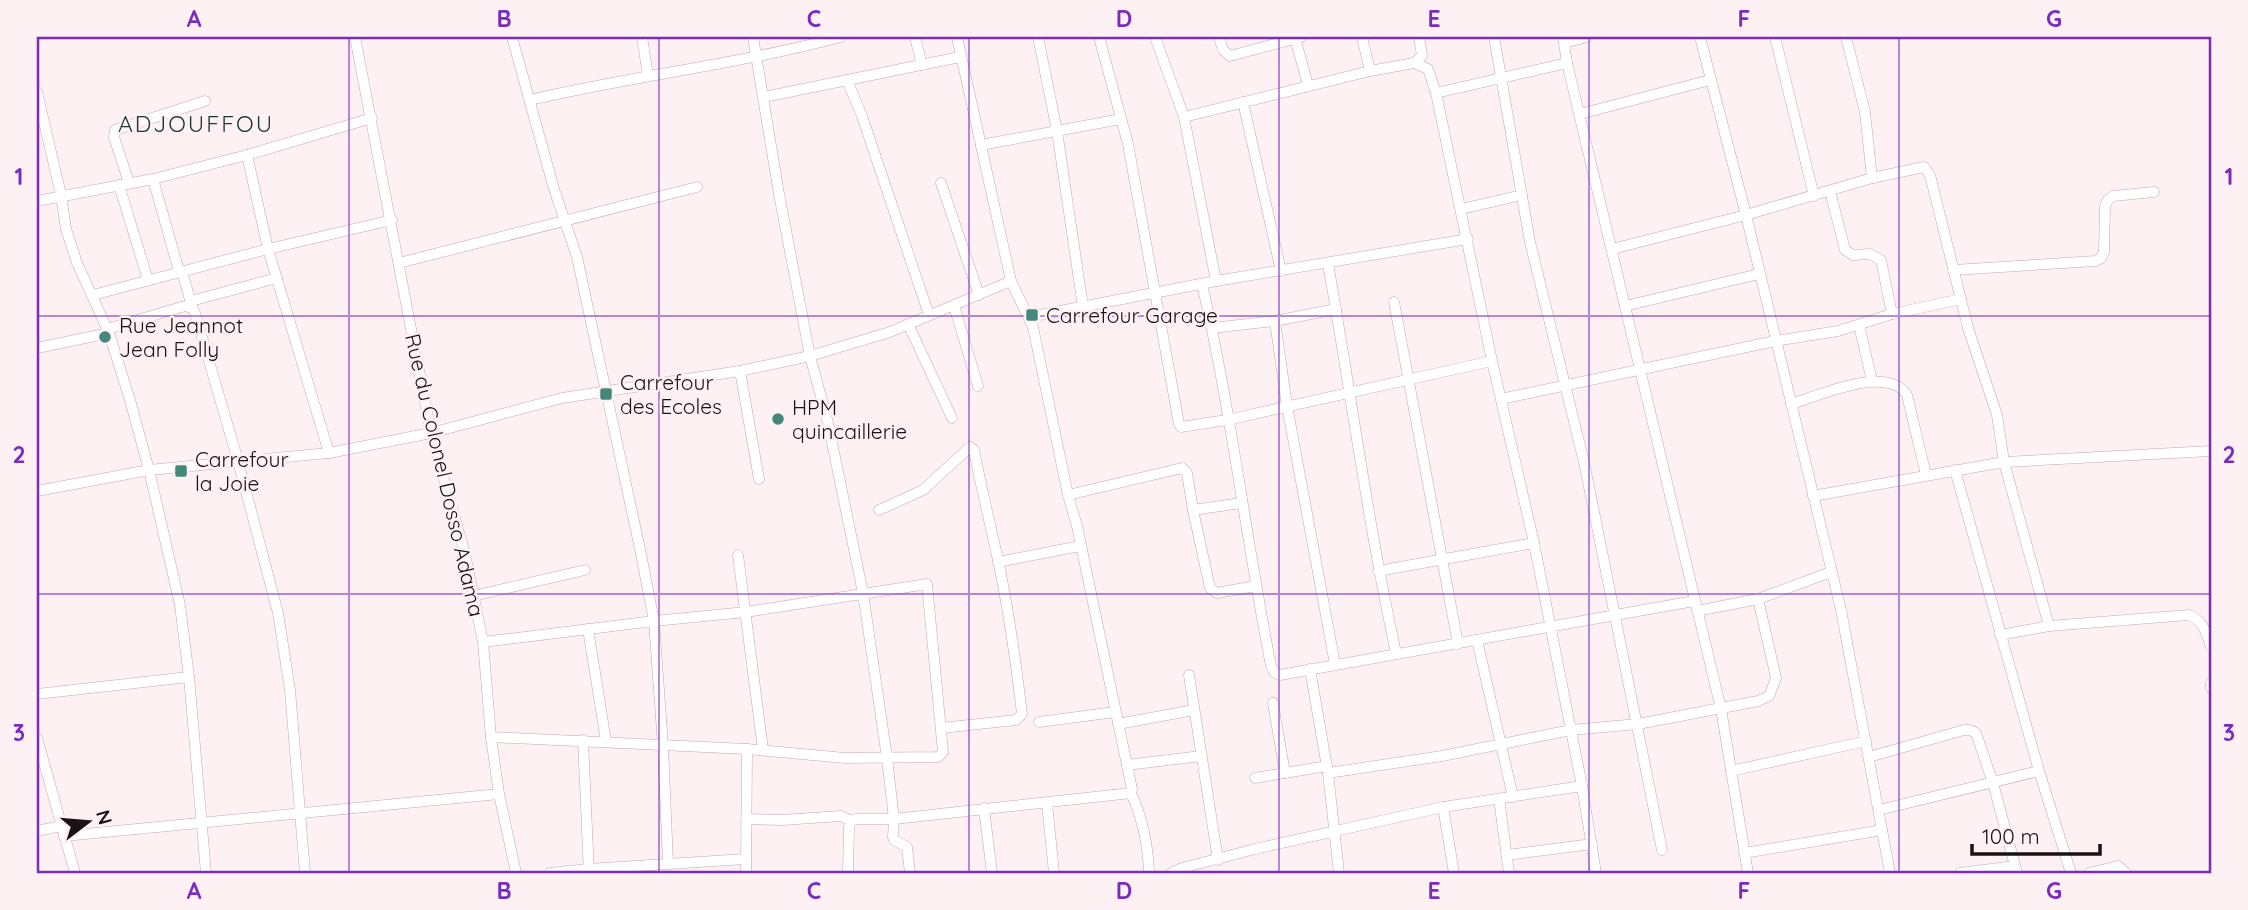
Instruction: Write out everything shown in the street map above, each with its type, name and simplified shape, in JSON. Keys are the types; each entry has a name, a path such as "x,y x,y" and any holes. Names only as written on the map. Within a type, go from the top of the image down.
{"street":[{"name":"Rue du Colonel Dosso Adama","path":"355,37 431,433 463,547 483,642 499,794 516,873"},
{"path":"512,37 577,257 654,621 663,746 663,867"},
{"path":"642,37 648,76"},
{"path":"753,37 810,356 828,423 863,593 887,758 894,819 893,836 894,840 907,847 910,873"},
{"path":"530,100 758,57 841,37"},
{"path":"915,37 922,65"},
{"path":"957,37 1011,281 1029,317 1041,358 1132,789 1130,793 1142,824 1148,850 1149,873"},
{"path":"1038,37 1057,131 1083,307"},
{"path":"1099,37 1121,119 1181,427 1227,420 1492,361"},
{"path":"1155,37 1184,117 1216,281"},
{"path":"1219,37 1223,50 1230,56 1298,38 1308,85"},
{"path":"1362,37 1370,71"},
{"path":"1184,117 1308,85 1414,63 1422,56 1419,37"},
{"path":"1494,37 1530,242 1584,462 1662,850"},
{"path":"1587,37 1563,40 1567,63 1721,709 1748,873"},
{"path":"1700,37 1746,215 1852,664 1890,873"},
{"path":"1776,37 1814,196"},
{"path":"1846,37 1865,112 1872,178"},
{"path":"764,97 960,57"},
{"path":"1414,63 1428,69 1436,93 1492,361 1534,543 1582,786 1596,873"},
{"path":"1436,93 1567,63"},
{"path":"846,80 862,116 929,315"},
{"path":"1580,114 1710,80"},
{"path":"37,92 61,195 66,229 77,263 108,331 149,470 180,605 206,873"},
{"path":"148,280 124,184 114,137 115,130 205,101"},
{"path":"1243,102 1282,271"},
{"path":"37,201 153,179 247,155 372,118"},
{"path":"981,145 1121,119"},
{"path":"247,155 268,249 329,453"},
{"path":"1612,249 1746,215 1872,178 1924,167 1930,175 1961,299 1997,415 2004,462 2049,626"},
{"path":"153,179 238,461 278,613 290,690 305,873"},
{"path":"941,183 979,295"},
{"path":"399,263 697,187"},
{"path":"1830,191 1845,250 1853,256 1870,254 1881,260 1892,314"},
{"path":"1953,270 2096,261 2104,252 2105,206 2108,200 2154,192"},
{"path":"1461,209 1522,195"},
{"path":"93,295 180,271 392,220"},
{"path":"1029,317 1216,281 1468,239"},
{"path":"1328,264 1351,391 1378,571 1396,653"},
{"path":"1625,306 1759,274"},
{"path":"37,348 108,331 276,278"},
{"path":"37,491 149,470 329,453 431,433 562,398 740,371 810,356 890,332 1011,281"},
{"path":"1202,284 1212,328 1255,586 1271,666 1275,673 1280,675 1616,616 1758,599 1831,572"},
{"path":"1501,399 1775,341 1838,331 1892,314 1961,299"},
{"path":"1394,302 1458,644"},
{"path":"954,306 978,386"},
{"path":"1212,328 1275,321 1336,309"},
{"path":"1275,321 1287,407 1335,664"},
{"path":"908,324 953,418"},
{"path":"1859,324 1872,381"},
{"path":"740,371 759,479"},
{"path":"1790,404 1872,381 1892,382 1907,395 1926,475"},
{"path":"879,510 923,490 972,447 998,562 1015,656 1022,715 1016,720 941,728"},
{"path":"1812,496 2004,462 2211,451"},
{"path":"1068,495 1182,468 1187,473 1212,592 1255,586"},
{"path":"1955,470 2039,771 2071,873"},
{"path":"1193,510 1241,503"},
{"path":"1378,571 1534,543"},
{"path":"998,562 1080,546"},
{"path":"738,555 762,750"},
{"path":"473,596 585,570"},
{"path":"483,642 746,612 928,584 941,755 845,758 747,749 491,737"},
{"path":"1255,778 1442,756 1571,730 1638,724 1758,701 1769,696 1776,678 1758,599"},
{"path":"2000,635 2049,626 2189,615 2198,618 2203,624 2211,647"},
{"path":"588,629 606,741"},
{"path":"1477,640 1513,796"},
{"path":"1310,669 1327,770 1339,873"},
{"path":"1189,675 1217,860"},
{"path":"37,694 189,677"},
{"path":"1273,703 1285,774"},
{"path":"1118,724 1194,709"},
{"path":"1039,722 1115,712"},
{"path":"1869,757 1970,730 1976,733 1993,783 2016,870 1960,873"},
{"path":"37,738 75,873"},
{"path":"583,740 588,871"},
{"path":"1731,771 1866,741"},
{"path":"746,873 747,749"},
{"path":"1126,765 1202,756"},
{"path":"1879,810 2039,771"},
{"path":"1171,873 1255,849 1443,807 1582,786"},
{"path":"746,819 782,820 841,816 851,821 894,819 1130,793"},
{"path":"37,831 299,815 499,794"},
{"path":"1499,799 1509,873"},
{"path":"1047,803 1054,873"},
{"path":"1443,807 1454,873"},
{"path":"984,808 992,873"},
{"path":"848,873 851,821"},
{"path":"1744,853 1882,830"},
{"path":"1507,855 1592,844"},
{"path":"550,873 746,859"},
{"path":"2089,873 2118,866 2126,873"}],"place":[{"name":"Carrefour Garage","path":"1032,315"},
{"name":"Rue Jeannot Jean Folly","path":"105,337"},
{"name":"Carrefour des Ecoles","path":"606,394"},
{"name":"HPM quincaillerie","path":"778,419"},
{"name":"Carrefour la Joie","path":"181,471"}],"district":[{"name":"ADJOUFFOU","path":"196,123"}]}
